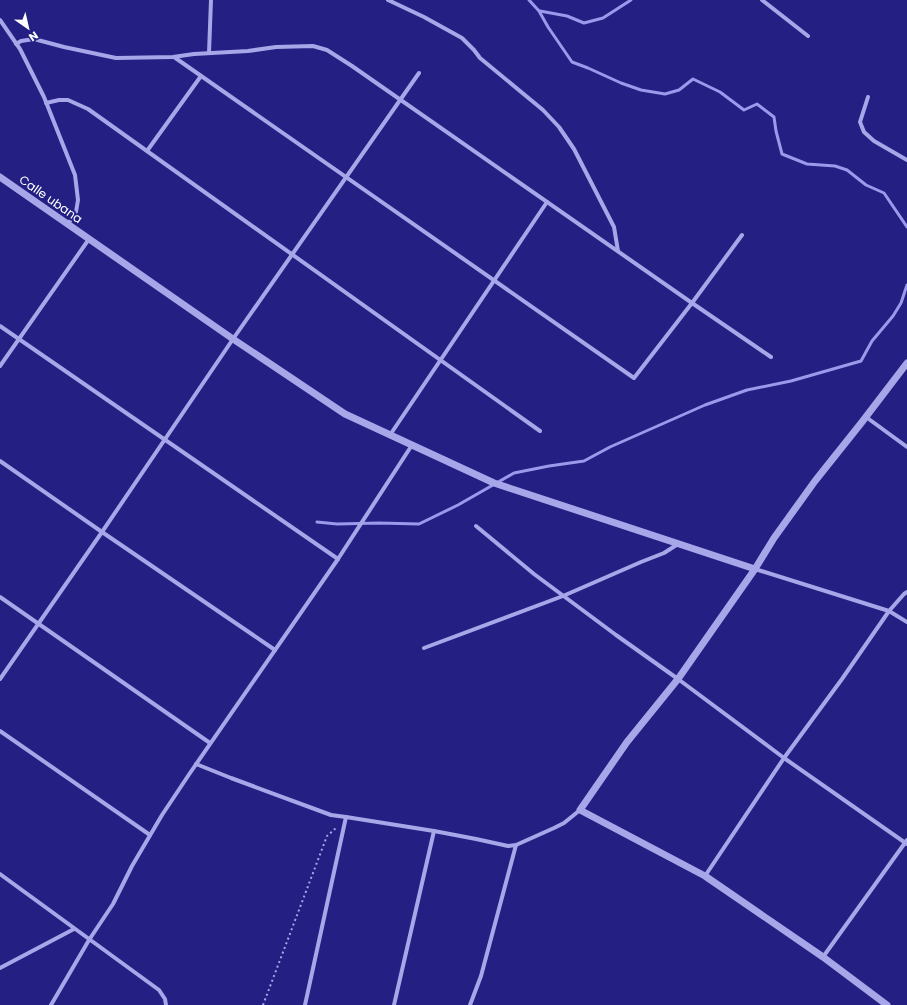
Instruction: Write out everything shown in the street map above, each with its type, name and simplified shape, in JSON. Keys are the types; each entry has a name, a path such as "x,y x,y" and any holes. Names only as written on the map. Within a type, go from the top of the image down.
{"street":[{"path":"210,53 211,0"},
{"path":"388,0 424,17 462,38 480,58 543,110 559,127 574,149 614,227 618,251"},
{"path":"396,0 401,6"},
{"path":"762,0 808,36"},
{"path":"0,20 20,49 46,103 75,175 78,200 76,212 68,224"},
{"path":"16,44 21,41 34,39 116,58 174,57 194,54 248,51 276,47 313,46 327,50 401,99 771,357"},
{"path":"174,57 634,378 742,235"},
{"path":"0,679 233,339 419,73"},
{"path":"147,151 201,76"},
{"path":"868,97 860,122 864,132 874,141 907,160"},
{"path":"46,103 59,100 68,100 88,109 540,431"},
{"name":"Calle ubana","path":"0,177 233,339 345,414 494,483 755,569"},
{"path":"390,435 547,202"},
{"path":"0,366 89,239"},
{"path":"0,326 338,559"},
{"path":"196,764 331,815 434,831 508,846 516,845 564,823 580,810 627,742 678,679 814,481 866,417 907,362"},
{"path":"866,417 907,447"},
{"path":"51,1005 89,940 113,904 132,866 162,815 210,743 338,559 412,445"},
{"path":"0,461 275,650"},
{"path":"476,526 534,574 616,635 784,758 906,842 824,957"},
{"path":"424,648 563,596 664,553 678,543"},
{"path":"755,569 889,611 907,622"},
{"path":"705,876 784,758 842,679 889,611 907,592"},
{"path":"0,597 210,743"},
{"path":"0,731 150,835"},
{"path":"580,810 705,876 824,957 887,1005"},
{"path":"304,1005 346,817"},
{"path":"394,1005 434,831"},
{"path":"470,1005 481,976 516,845"},
{"path":"0,874 159,990 165,999 166,1005"},
{"path":"0,968 74,929"}],"path":[{"path":"263,1005 327,836 346,817"}],"waterway":[{"path":"529,0 539,11 572,62 641,90 665,94 679,90 693,79 720,92 744,110 757,104 774,117 782,154 807,164 835,166 847,170 866,185 884,193 907,227"},
{"path":"540,11 567,16 584,23 603,18 631,0"},
{"path":"317,522 337,524 419,524 458,505 514,473 584,461 610,447 705,405 747,390 791,381 861,361 872,341 893,316 901,303 907,285"}]}
